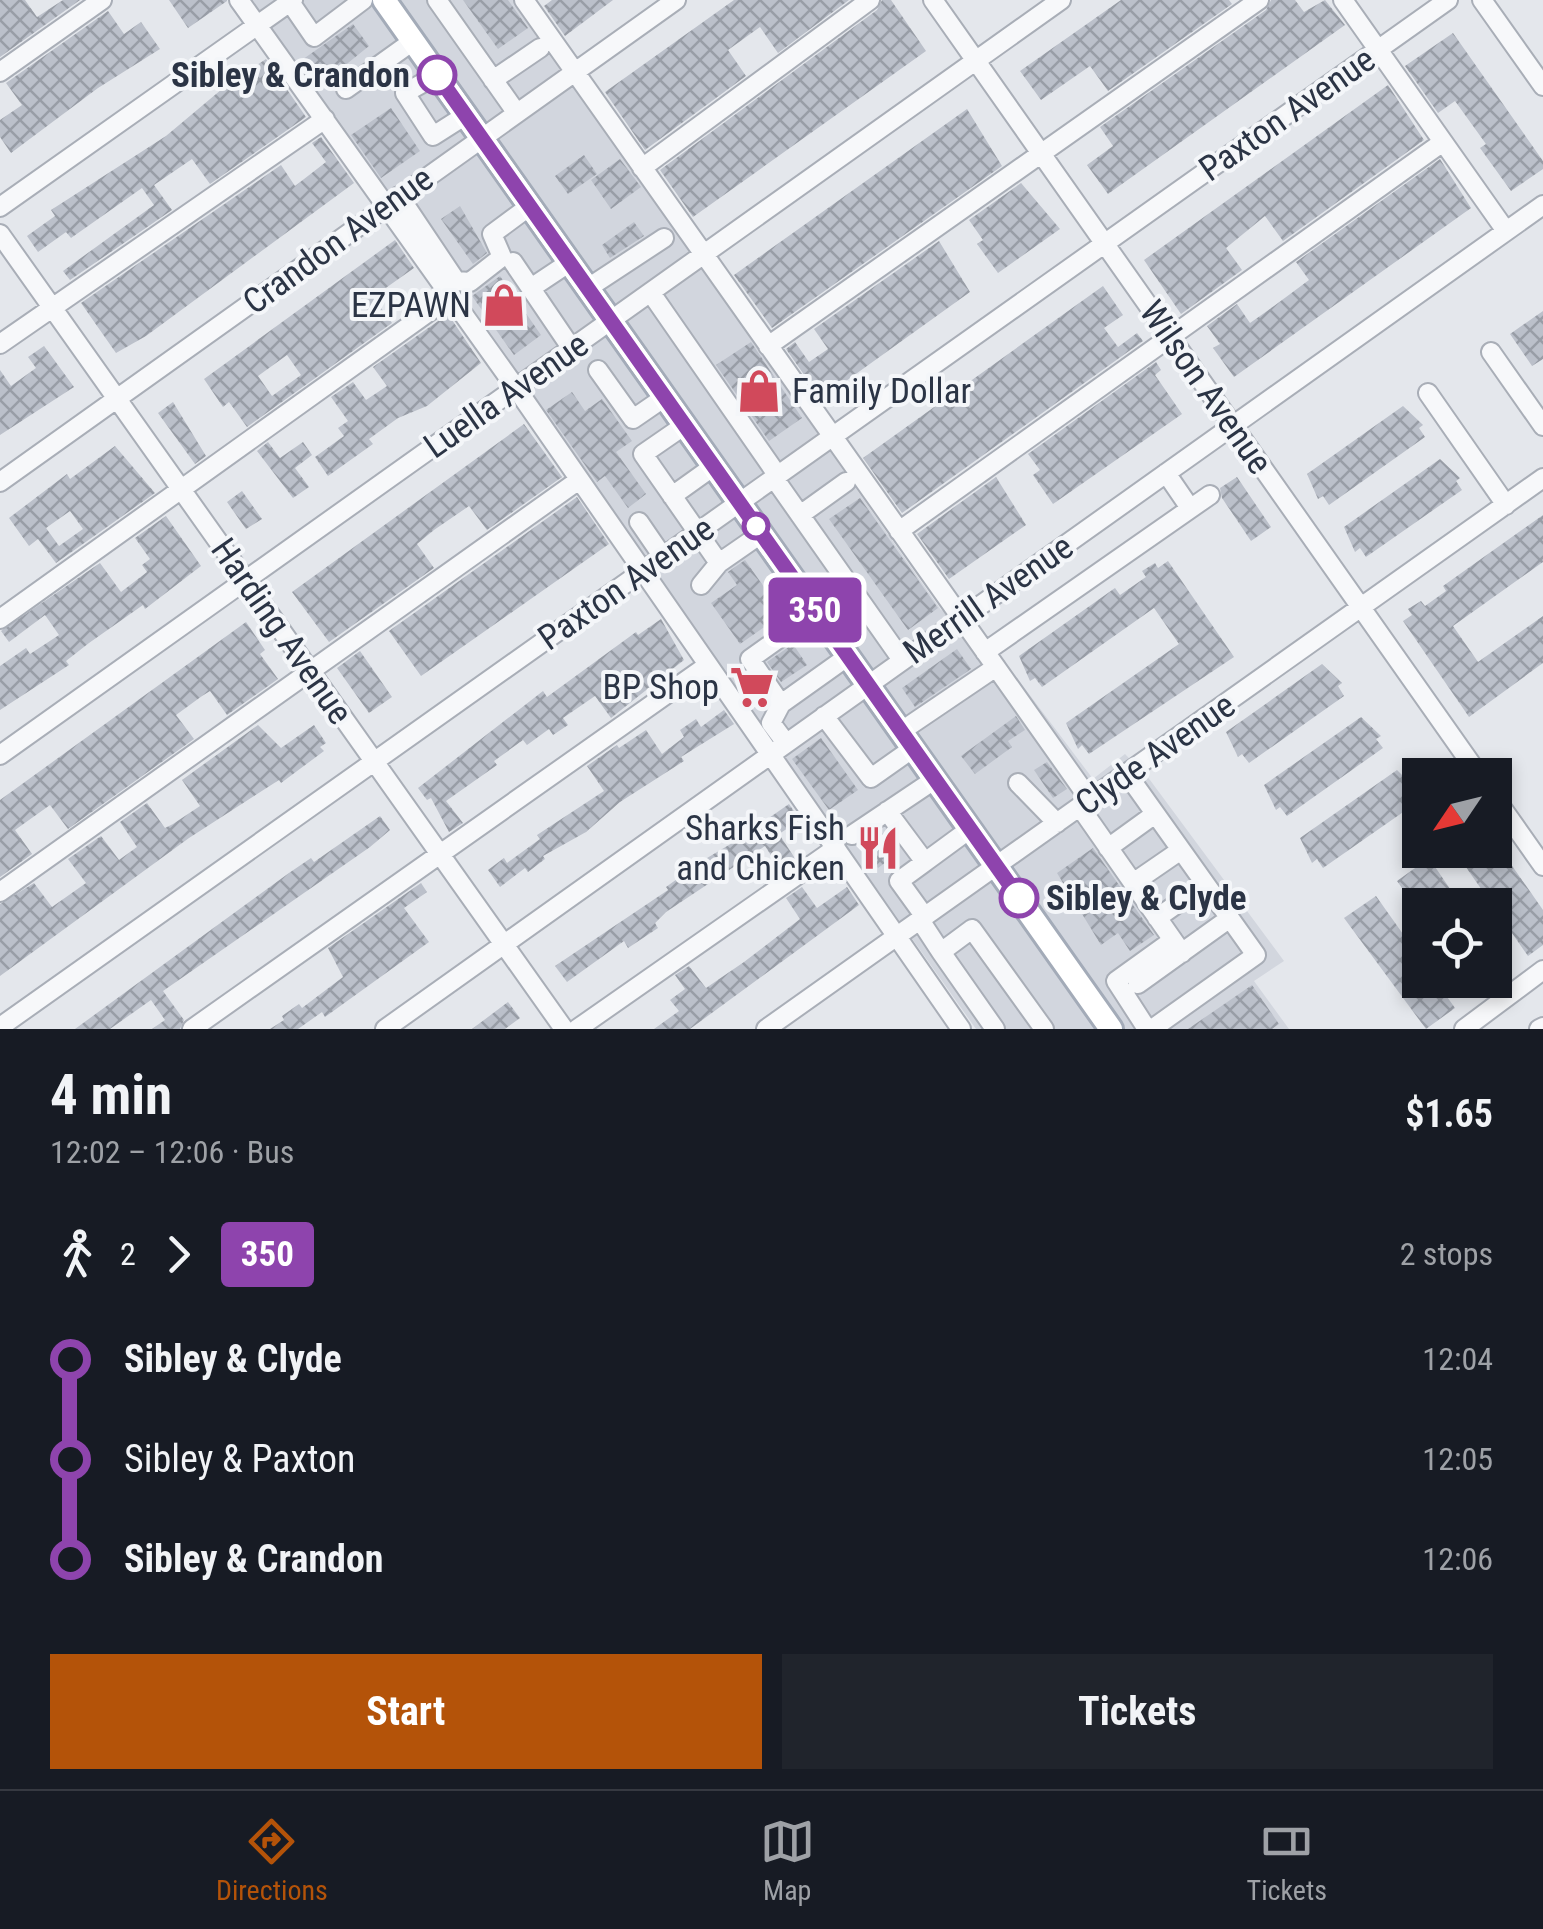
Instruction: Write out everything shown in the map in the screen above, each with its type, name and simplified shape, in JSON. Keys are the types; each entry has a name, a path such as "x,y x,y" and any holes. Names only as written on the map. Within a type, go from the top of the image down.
{"main road":[{"path":"384,0 996,866 1105,1027"}],"street":[{"path":"0,72 102,0"},
{"path":"240,0 324,119 456,281 470,282 502,257 492,234 530,206"},
{"path":"0,207 291,1 314,37 363,0"},
{"path":"437,0 516,112"},
{"path":"524,0 990,660 1085,804 1108,848 1178,946"},
{"name":"Crandon Avenue","path":"0,482 676,0"},
{"path":"642,168 870,0"},
{"name":"Wilson Avenue","path":"933,0 1467,758"},
{"name":"Luella Avenue","path":"0,755 1061,0"},
{"path":"768,346 1259,0"},
{"path":"1343,0 1506,231"},
{"name":"Paxton Avenue","path":"5,1022 1448,0"},
{"path":"1482,0 1543,86"},
{"path":"346,89 413,41"},
{"path":"493,80 540,48"},
{"path":"437,75 405,93 434,136 466,116"},
{"path":"0,344 324,119"},
{"path":"899,531 1444,142"},
{"path":"393,201 451,296 642,572 708,665 778,749 836,848 961,1029"},
{"name":"Merrill Avenue","path":"385,1029 1543,205"},
{"name":"Harding Avenue","path":"0,234 564,1029"},
{"path":"588,288 664,238"},
{"path":"513,262 572,349"},
{"path":"531,288 570,262"},
{"path":"651,293 902,660"},
{"path":"0,619 451,296"},
{"path":"1491,352 1543,426"},
{"path":"598,370 634,420 665,397"},
{"path":"1428,394 1506,505"},
{"path":"685,425 643,454 719,563"},
{"path":"672,496 714,466"},
{"path":"1166,474 1190,508"},
{"path":"0,892 579,480"},
{"path":"800,515 846,482"},
{"name":"Clyde Avenue","path":"766,1029 1542,482"},
{"path":"824,716 870,778 990,660 1210,495"},
{"path":"638,522 663,557"},
{"path":"700,584 714,575 719,563 761,534"},
{"path":"782,704 750,659 816,612"},
{"path":"778,749 771,723 782,704 848,657"},
{"path":"192,1029 708,665"},
{"path":"1127,774 1155,814 1230,918 1256,955 1150,1029 1116,981 1230,918"},
{"path":"852,835 934,780"},
{"path":"1018,783 1057,823"},
{"path":"888,812 925,862"},
{"path":"1108,848 1155,814"},
{"path":"1512,822 1543,866"},
{"path":"970,829 899,881 995,1029"},
{"path":"577,1029 836,848"},
{"path":"1134,884 1181,850"},
{"path":"1158,918 1205,884"},
{"path":"942,952 972,929 1044,1029"},
{"path":"1138,984 1178,946"},
{"path":"1464,1029 1543,970"}],"shaded area":[{"path":"248,0 514,0 941,610 974,621 1093,779 1125,754 1150,780 1284,961 1254,981 1289,1029 976,1029"}],"building":[{"path":"0,0 25,0 37,17 63,0 80,0 0,57"},
{"path":"169,0 227,0 227,1 188,28"},
{"path":"463,0 508,0 528,28 498,49"},
{"path":"552,0 613,0 565,36 544,6"},
{"path":"734,0 849,0 778,53 760,27 728,50 746,76 645,150 605,92"},
{"path":"882,0 891,0 926,51 693,217 660,170 877,10"},
{"path":"1121,0 1229,0 1232,4 1108,91 1090,66 1041,100 1020,71"},
{"path":"1271,0 1295,0 1304,12 1325,0 1345,25 1108,194 1087,165 1113,146 1100,127 1266,10"},
{"path":"108,11 124,34 141,22 160,49 98,88 11,153 0,137 0,120 22,105 6,83"},
{"path":"353,24 369,46 317,88 299,62"},
{"path":"1453,33 1543,161 1543,169 1511,191 1480,148 1486,144 1455,101 1438,113 1405,66"},
{"path":"266,59 306,117 210,184 192,159 154,185 172,210 70,280 63,271 154,205 142,188 71,238 66,232 38,252 27,236 55,216 51,210 166,136 228,84"},
{"path":"1388,85 1424,140 1283,241 1265,216 1226,248 1242,270 1181,314 1144,260"},
{"path":"391,108 420,151 381,178 351,135"},
{"path":"967,109 1002,166 772,328 734,275"},
{"path":"321,137 354,183 146,336 116,353 81,303 281,165 295,186 326,162 312,143"},
{"path":"584,155 597,174 568,194 555,176"},
{"path":"620,159 641,187 611,209 591,180"},
{"path":"1440,159 1471,208 1234,377 1213,348 1220,344 1207,326 1237,304 1250,323 1274,306 1309,280 1296,262"},
{"path":"1021,183 1060,229 998,273 977,244 983,240 969,220"},
{"path":"460,206 487,253 473,264 441,219"},
{"path":"634,222 644,236 610,258 602,245"},
{"path":"395,240 414,268 373,297 392,323 247,427 229,402 223,407 204,379","holes":["287,355 301,375 272,396 258,376"]},
{"path":"939,241 970,292 821,399 786,349 795,342 809,362 828,349 814,329"},
{"path":"500,276 541,335 514,355 472,296"},
{"path":"1103,286 1123,315 1104,328 1118,347 1137,333 1143,341 902,513 863,458"},
{"path":"1543,311 1543,359 1532,366 1510,334"},
{"path":"448,314 481,363 427,406 398,418 369,439 373,444 328,476 315,457 344,436 338,428 348,421 331,397 353,382 366,400 387,386 373,367"},
{"name":"Family Dollar","path":"751,342 802,418 769,441 716,365"},
{"path":"44,346 74,387 0,435 0,370 11,386 36,368 28,357"},
{"path":"1156,362 1161,370 1155,375 1182,414 1053,504 1033,475 1040,470 1028,454"},
{"path":"572,392 585,411 602,399 632,441 616,452 646,494 628,508 605,476 597,482 546,410"},
{"path":"173,402 206,456 195,464 158,413"},
{"path":"1403,406 1423,425 1419,428 1425,437 1329,505 1323,496 1318,499 1307,474"},
{"path":"524,424 562,477 487,530 469,506 434,530 417,544 434,568 329,642 292,592"},
{"path":"268,442 280,458 303,442 312,455 295,468 309,487 293,498 257,451"},
{"path":"115,446 155,493 56,563 38,539 29,546 9,518 67,474 70,479","holes":["70,511 83,529 59,546 46,528"]},
{"path":"1440,459 1460,478 1456,481 1462,490 1366,557 1360,548 1355,552 1344,527"},
{"path":"996,477 1026,525 949,579 917,534"},
{"path":"1237,477 1271,527 1251,541 1222,498 1220,488"},
{"path":"242,491 262,519 246,529 227,502"},
{"path":"577,497 609,544 421,676 389,631"},
{"path":"860,498 938,608 908,630 829,519"},
{"path":"1543,515 1543,562 1453,626 1478,662 1543,616 1543,663 1469,717 1403,621 1412,615 1408,609 1421,601 1425,606 1446,591 1443,586"},
{"path":"166,516 201,566 145,609 143,605 89,643 66,661 69,665 0,710 0,666 26,648 30,654 59,635 45,615 9,642 1,631 100,563 121,592 147,572 142,565 150,559 135,538"},
{"path":"745,560 783,614 740,644 711,603 737,585 728,572"},
{"path":"1168,561 1234,657 1089,754 1082,745 1078,749 1066,723 1179,644 1154,608 1042,687 1035,678 1030,681 1019,656 1115,588 1120,595 1146,577 1142,571"},
{"path":"661,619 684,660 611,718 595,696 563,718 568,725 553,735 549,729 527,745 523,740 494,761 497,765 446,801 463,823 449,832 431,798 427,800 418,788 543,691 547,697 636,632 638,635"},
{"path":"246,622 265,650 260,654 278,679 227,715 210,691 202,696 176,715 194,739 68,829 50,805 15,830 32,854 0,877 0,800"},
{"path":"793,644 807,665 781,682 767,662"},
{"path":"957,649 971,669 915,707 902,688"},
{"path":"360,651 392,697 369,713 337,668"},
{"path":"1322,664 1342,683 1338,686 1344,696 1249,763 1242,754 1238,757 1226,732"},
{"path":"724,710 734,724 681,757 684,761 620,802 586,832 500,887 488,870 504,858 507,863 540,839 537,835 604,791 587,766 646,730 662,754 684,737 680,730 696,719 701,727"},
{"path":"1016,716 1025,730 1008,741 1012,747 975,774 961,756"},
{"path":"1361,717 1381,736 1376,739 1383,748 1287,816 1280,807 1276,810 1264,785"},
{"path":"258,725 281,748 314,725 326,743 320,747 324,751 281,783 279,780 189,838 0,976 0,904 34,883 52,907 86,883 68,859 101,836 119,860 137,847 120,822 147,803 165,828 200,806 182,780"},
{"path":"821,738 858,790 829,810 792,759"},
{"path":"1047,762 1067,789 1053,798 1034,770"},
{"path":"1397,770 1402,775 1402,813 1323,868 1317,859 1312,863 1300,838"},
{"path":"789,804 800,820 779,834 796,860 781,871 765,846 666,912 655,923 658,928 628,948 624,941 567,982 555,966 668,890 666,887 702,861 749,833 746,830 764,817 766,820"},
{"path":"380,816 390,830 370,847 163,991 184,1020 180,1029 152,1029 165,1020 151,1000 110,1029 75,1029 289,873 311,858 314,862"},
{"name":"Sharks Fish and Chicken","path":"881,831 897,854 878,868 860,844"},
{"path":"1093,848 1154,935 1130,951 1118,933 1101,945 1057,873"},
{"path":"1512,866 1543,910 1543,945 1528,956 1512,933 1512,888 1481,888 1467,868"},
{"path":"1415,868 1436,868 1449,888 1402,888 1397,881"},
{"path":"421,883 427,892 404,908 429,942 325,1017 322,1012 298,1029 270,1029 284,1020 282,1016 299,1004 302,1008 343,977 328,948"},
{"path":"802,887 817,908 847,887 859,905 690,1029 654,1029 679,1011 670,1000 685,989 675,975 689,966 706,988 744,962 800,919 786,898"},
{"path":"1376,896 1402,933 1402,997 1344,918"},
{"path":"1252,985 1279,1024 1272,1029 1188,1029"},
{"path":"1403,998 1448,998 1455,1008 1426,1029"},
{"path":"508,1002 520,1018 505,1029 472,1029"}],"bus line":[{"name":"350","path":"437,75 1019,898"}],"place":[{"name":"Sibley & Crandon","path":"437,75"},
{"name":"EZPAWN","path":"504,305"},
{"name":"Family Dollar","path":"759,391"},
{"name":"BP Shop","path":"752,687"},
{"name":"Sharks Fish and Chicken","path":"878,848"},
{"name":"Sibley & Clyde","path":"1019,898"}]}
